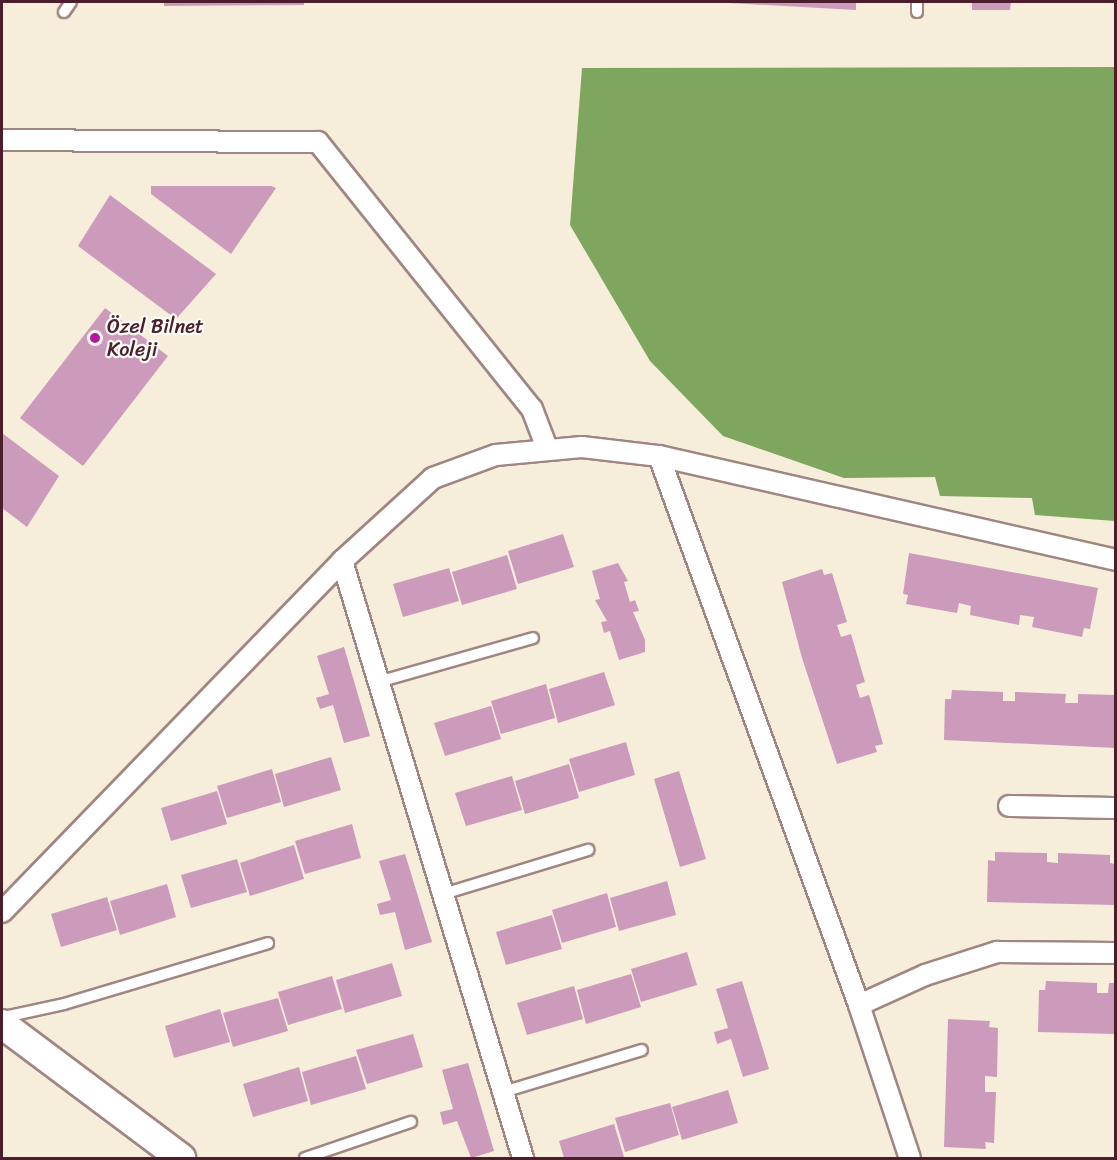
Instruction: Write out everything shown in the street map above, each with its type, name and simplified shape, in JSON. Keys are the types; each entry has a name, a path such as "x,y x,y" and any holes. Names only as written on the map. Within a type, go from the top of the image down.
{"street":[{"path":"2,140 318,142 532,409 547,448"},
{"path":"2,912 342,561 432,478 496,455 547,448 591,447 659,456 1116,560"},
{"path":"659,456 859,1005 910,1158"},
{"path":"342,561 523,1158"},
{"path":"1009,806 1116,808"},
{"path":"859,1005 925,975 997,952 1116,953"},
{"path":"4,1016 40,1050 181,1158"}],"lane":[{"path":"63,2 63,12 71,2"},
{"path":"378,682 533,638"},
{"path":"443,894 588,850"},
{"path":"4,1016 64,1004 268,943"},
{"path":"503,1092 642,1050"},
{"path":"305,1158 411,1122"}],"green space":[{"path":"1115,67 1115,521 1035,515 1032,498 940,496 935,477 844,478 723,436 650,361 570,225 582,68"}],"building":[{"path":"164,2 304,2 304,5 164,6"},
{"path":"712,2 856,2 856,10"},
{"path":"972,2 1011,2 1010,10 972,10"},
{"path":"151,186 271,186 276,188 231,254 151,194"},
{"path":"110,195 216,274 176,319 78,246"},
{"path":"105,308 168,356 83,466 20,418"},
{"path":"2,433 59,476 27,527 2,508"},
{"path":"563,534 574,567 518,584 508,551"},
{"path":"909,553 1098,588 1090,629 1084,628 1082,637 1032,627 1034,617 1020,615 1019,625 970,615 971,606 959,603 957,613 906,604 908,595 903,594"},
{"path":"507,555 517,589 462,605 452,572"},
{"path":"618,563 628,581 624,582 630,602 635,600 639,611 633,612 645,640 645,652 619,660 610,631 604,633 601,622 607,621 595,600 600,599 592,571"},
{"path":"449,568 459,601 403,617 393,584"},
{"path":"822,569 824,575 832,573 847,622 837,625 841,637 851,634 865,682 856,685 860,698 869,695 883,744 875,746 877,752 837,764 802,658 782,582"},
{"path":"344,647 370,736 344,743 333,705 320,709 316,698 329,694 317,656"},
{"path":"604,672 615,705 558,723 549,689"},
{"path":"546,684 555,718 501,734 491,701"},
{"path":"952,690 1003,692 1003,701 1015,701 1015,692 1066,694 1065,703 1078,703 1078,694 1116,695 1116,748 944,740 945,699 951,699"},
{"path":"491,706 501,739 445,756 434,723"},
{"path":"626,742 635,775 579,792 569,759"},
{"path":"331,757 341,790 284,807 275,774"},
{"path":"569,764 579,798 525,814 515,781"},
{"path":"272,769 281,802 227,818 217,786"},
{"path":"679,771 706,859 680,867 654,779"},
{"path":"512,776 522,810 466,826 455,793"},
{"path":"217,791 227,824 171,841 161,808"},
{"path":"352,824 361,858 305,874 295,841"},
{"path":"294,845 304,879 250,896 240,863"},
{"path":"995,852 1047,853 1047,862 1058,863 1058,853 1110,855 1110,863 1116,864 1115,905 987,902 988,860 995,861"},
{"path":"405,854 432,942 405,950 395,912 380,915 377,904 391,900 379,861"},
{"path":"237,859 247,892 191,908 181,875"},
{"path":"667,881 676,915 619,931 610,898"},
{"path":"167,884 176,917 120,935 110,901"},
{"path":"607,893 616,927 562,943 552,910"},
{"path":"107,897 117,930 61,947 51,914"},
{"path":"552,915 562,949 506,965 496,932"},
{"path":"687,952 697,985 641,1002 631,969"},
{"path":"392,963 402,996 345,1013 336,980"},
{"path":"631,974 641,1007 586,1024 577,990"},
{"path":"332,976 342,1009 288,1025 278,992"},
{"path":"742,981 769,1069 743,1077 731,1039 717,1044 714,1032 728,1028 716,989"},
{"path":"1046,981 1097,983 1097,993 1108,993 1109,983 1116,983 1116,1034 1038,1032 1039,990 1045,990"},
{"path":"574,986 583,1019 527,1035 517,1003"},
{"path":"278,998 288,1031 233,1047 223,1013"},
{"path":"220,1009 230,1042 174,1058 165,1026"},
{"path":"948,1019 990,1021 989,1027 998,1028 997,1077 985,1076 985,1092 996,1092 994,1143 985,1142 986,1149 944,1147"},
{"path":"413,1034 423,1067 367,1084 356,1050"},
{"path":"356,1056 366,1089 311,1105 302,1072"},
{"path":"468,1063 494,1151 471,1158 457,1121 443,1125 440,1112 453,1109 442,1070"},
{"path":"299,1067 308,1101 253,1117 243,1084"},
{"path":"728,1090 738,1123 682,1140 672,1107"},
{"path":"670,1103 679,1135 625,1152 615,1118"},
{"path":"614,1124 624,1157 564,1158 559,1141"}],"place":[{"name":"Özel Bilnet Koleji","path":"95,338"}]}
